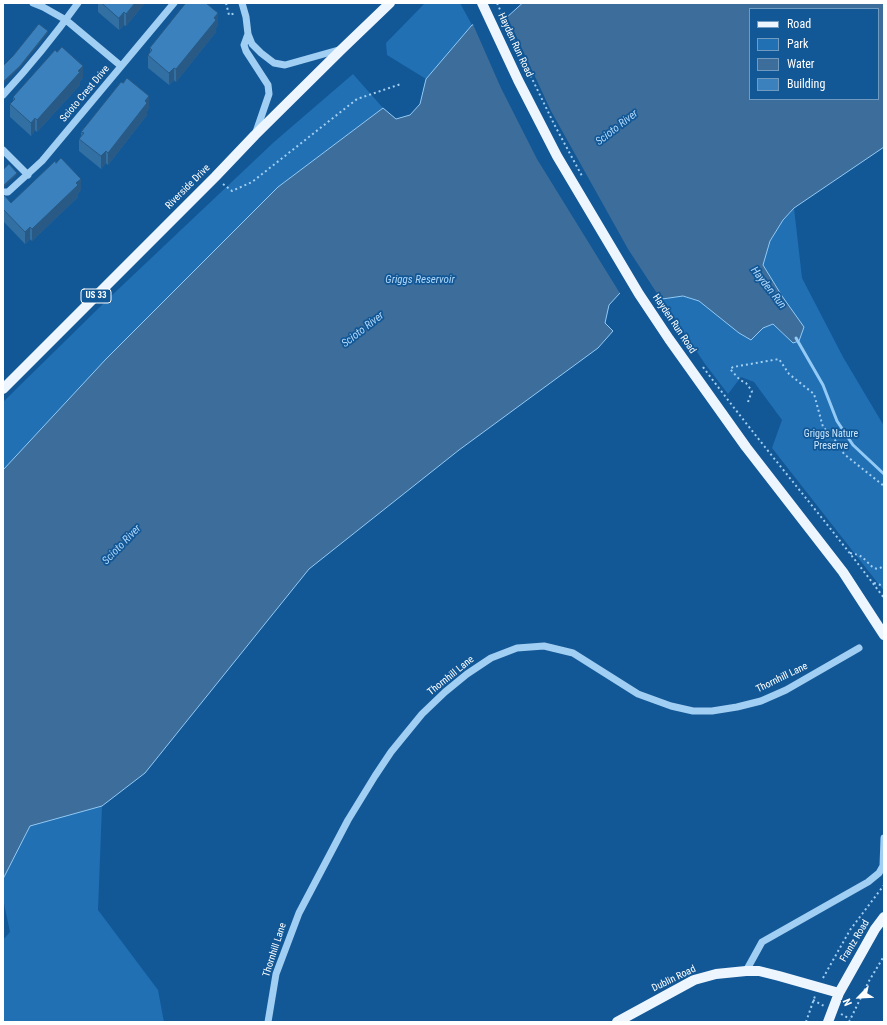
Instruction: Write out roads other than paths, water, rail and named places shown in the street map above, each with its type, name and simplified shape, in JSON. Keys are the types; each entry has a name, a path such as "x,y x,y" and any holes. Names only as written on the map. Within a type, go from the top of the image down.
{"main road":[{"name":"Riverside Drive","path":"3,390 342,48 390,3"},
{"name":"Hayden Run Road","path":"482,3 518,80 557,156 639,294 669,339 746,447 843,572 884,635"},
{"name":"Frantz Road","path":"828,1022 839,993 875,929 884,917"},
{"name":"Dublin Road","path":"617,1022 694,980 716,974 746,970 759,971 839,993"}],"street":[{"path":"33,3 66,20 121,66"},
{"path":"3,95 18,79 78,3"},
{"name":"Scioto Crest Drive","path":"4,192 8,192 28,175 42,160 174,3"},
{"path":"242,3 246,17 248,34 252,44 274,63 285,65 342,48"},
{"path":"248,34 244,45 246,51 268,85 269,94 255,135"},
{"path":"3,150 28,175"},
{"name":"Thornhill Lane","path":"268,1022 276,974 299,913 348,820 387,758 422,714 467,674 491,658 517,648 544,646 573,653 638,694 671,706 693,711 712,711 761,701 786,690 859,648"},
{"path":"746,970 762,942 868,882 879,873 883,866 884,838"}],"water":[{"name":"Griggs Reservoir","path":"523,3 884,3 884,147 794,208 783,220 770,241 763,265 782,296 804,327 799,341 793,343 773,324 763,328 751,340 739,333 699,301 683,296 662,299 651,298 630,282 609,305 605,323 613,331 598,348 459,450 309,569 145,773 102,806 30,826 3,879 3,470 106,359 278,187 383,108 396,119 410,115 420,104 426,79 472,25 508,16"}],"waterway":[{"name":"Hayden Run","path":"796,338 823,385 837,421 853,445 884,474"}],"water label":[{"name":"Scioto River","path":"617,128"},
{"name":"Scioto River","path":"363,330"},
{"name":"Scioto River","path":"122,545"}],"park label":[{"name":"Griggs Nature Preserve","path":"831,440"}]}
